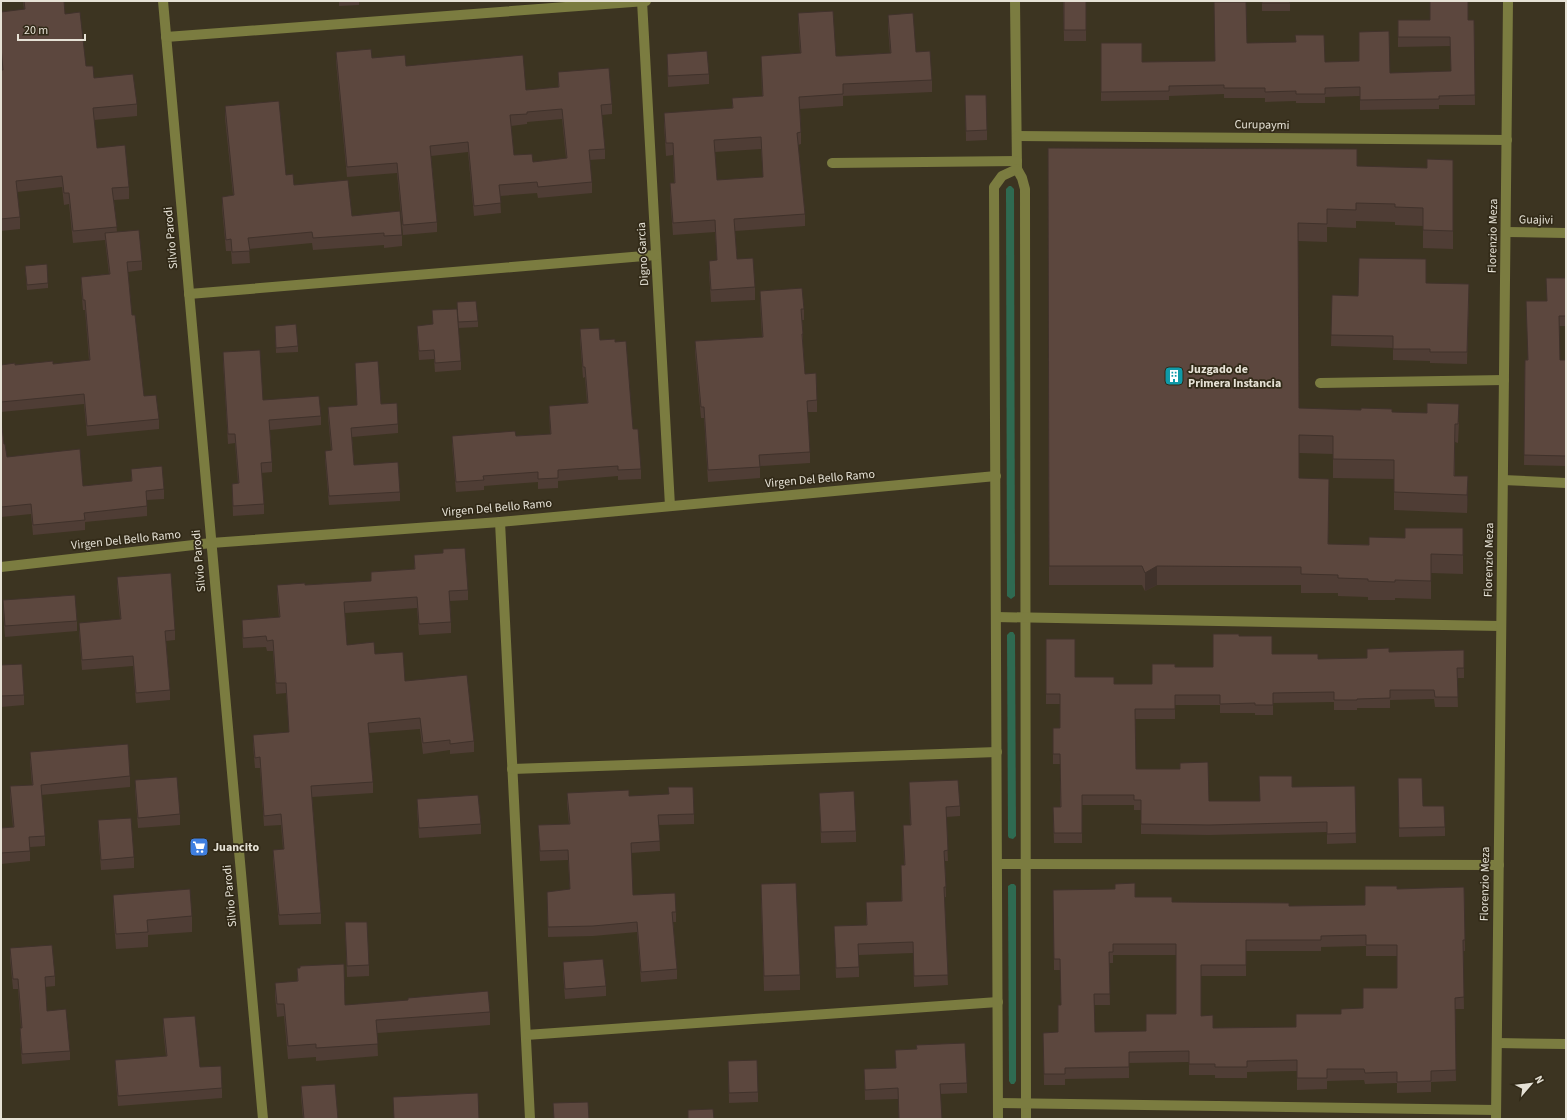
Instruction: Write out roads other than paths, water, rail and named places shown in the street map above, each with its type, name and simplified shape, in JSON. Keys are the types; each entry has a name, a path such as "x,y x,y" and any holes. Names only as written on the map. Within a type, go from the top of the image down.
{"street":[{"name":"Silvio Parodi","path":"163,1 263,1119"},
{"name":"Digno Garcia","path":"642,1 670,506"},
{"path":"166,37 646,1"},
{"path":"1015,1 1017,165 1024,189 1026,1119"},
{"name":"Florenzio Meza","path":"1496,1114 1508,1"},
{"name":"Curupaymi","path":"1017,136 1507,140"},
{"path":"832,163 1017,165"},
{"path":"998,1119 994,187 1002,176 1017,165"},
{"name":"Guajivi","path":"1506,232 1566,233"},
{"path":"189,294 656,255"},
{"path":"1320,384 1504,380"},
{"name":"Virgen Del Bello Ramo","path":"1,566 211,544 500,522 996,476"},
{"path":"1503,480 1566,483"},
{"path":"500,522 530,1119"},
{"path":"996,617 1501,626"},
{"path":"512,769 997,752"},
{"path":"997,864 1498,865"},
{"path":"526,1035 998,1002"},
{"path":"1496,1043 1566,1044"},
{"path":"998,1103 1496,1114"}],"place":[{"name":"Juzgado de Primera Instancia","path":"1174,376"},
{"name":"Juancito","path":"199,847"}]}
